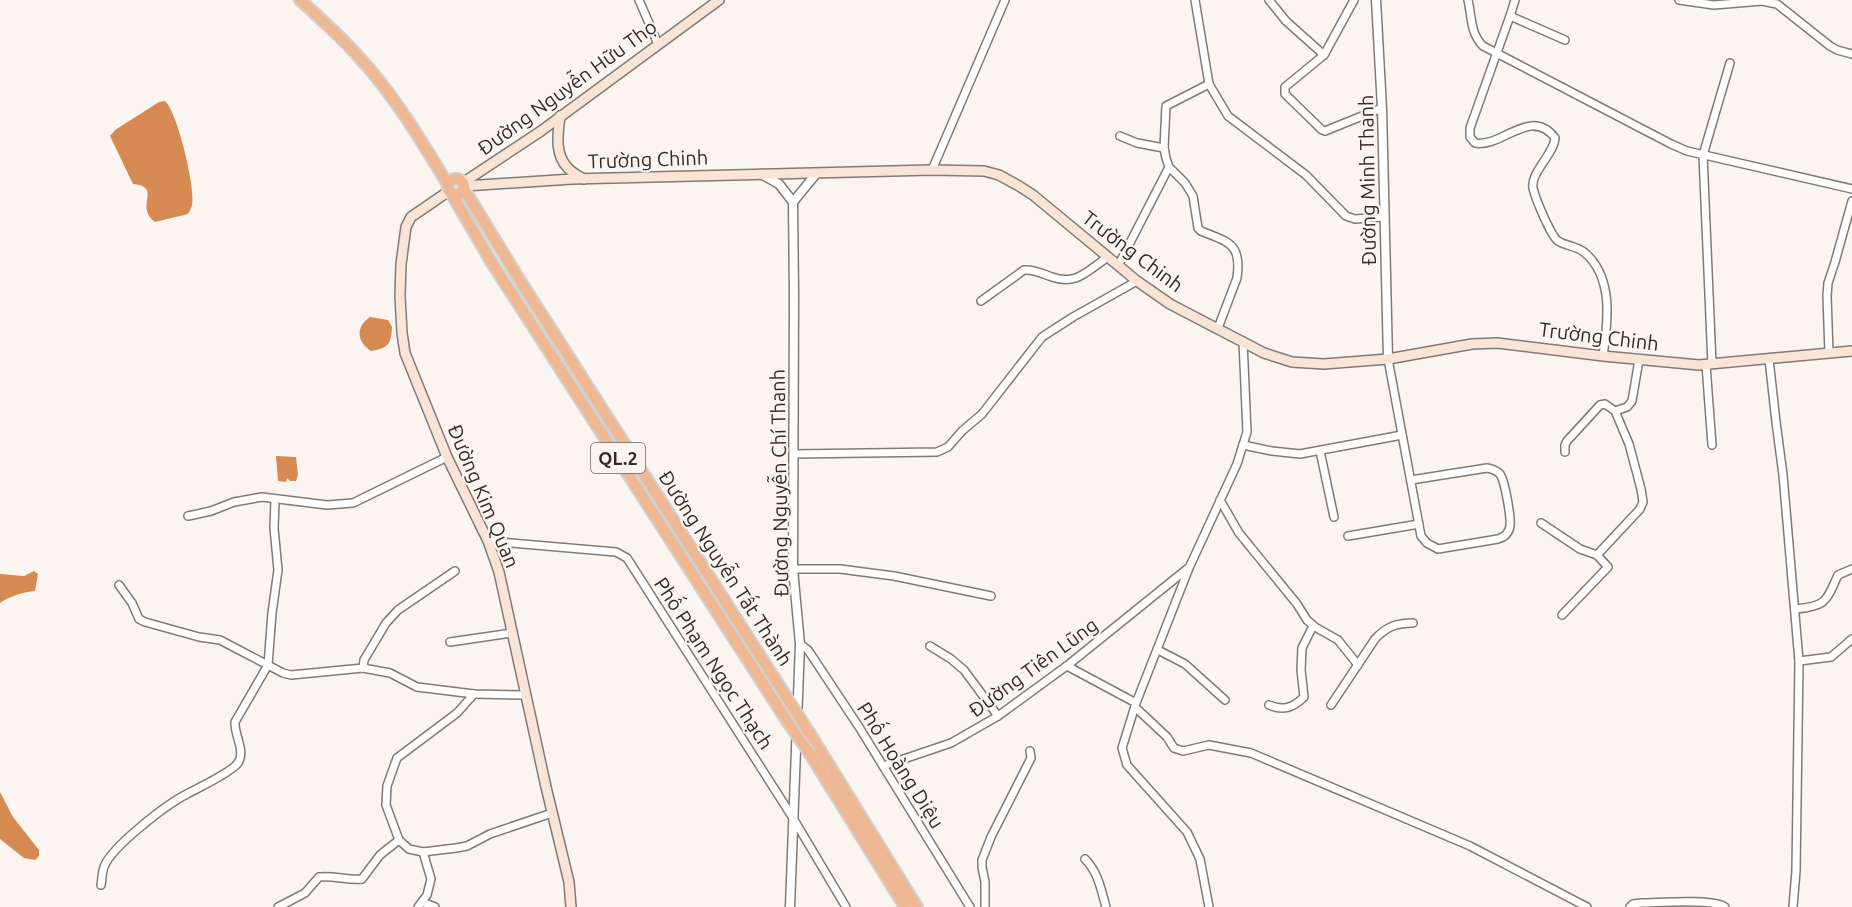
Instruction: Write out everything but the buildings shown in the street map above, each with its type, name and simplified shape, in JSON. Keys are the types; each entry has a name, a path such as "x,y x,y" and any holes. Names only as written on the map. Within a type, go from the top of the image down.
{"highway":[{"name":"QL.2","path":"300,0 359,57 392,99 449,190"},
{"path":"449,190 455,178 458,178 464,186"},
{"name":"Đường Nguyễn Tất Thành","path":"464,186 519,279 810,734 917,907"},
{"name":"Đường Nguyễn Tất Thành","path":"449,190 492,263 810,754 905,907"}],"main road":[{"name":"Đường Nguyễn Hữu Thọ","path":"464,186 719,0"},
{"path":"560,116 558,149 568,169 584,179"},
{"name":"Trường Chinh","path":"464,186 584,179 932,170 984,171 999,175 1033,195 1118,266 1170,304 1264,353 1292,362 1324,364 1388,359 1472,344 1497,343 1639,360 1709,364 1852,351"},
{"name":"Đường Kim Quan","path":"449,190 424,207 408,222 401,264 400,296 405,352 447,457 488,541 499,572 569,882 571,907"}],"street":[{"path":"639,0 658,44"},
{"path":"932,170 1005,0"},
{"path":"1195,0 1209,84 1232,121 1306,175 1346,216 1355,219 1384,217"},
{"path":"1269,0 1286,21 1324,56"},
{"path":"1354,0 1324,56 1284,89 1285,94 1322,130 1330,130 1382,108"},
{"name":"Đường Minh Thanh","path":"1376,0 1382,108 1388,359"},
{"path":"1468,0 1472,25 1477,40 1483,46 1671,144 1703,155 1852,189"},
{"path":"1515,0 1470,128 1470,136 1475,143 1486,143 1528,126 1551,132 1555,138 1554,145 1535,177 1533,187 1551,234 1561,243 1582,250 1597,270 1603,283 1608,314 1603,356"},
{"path":"1679,0 1714,4 1762,1 1778,4 1830,46 1852,54"},
{"path":"1510,16 1565,40"},
{"path":"1712,445 1703,155 1730,63"},
{"path":"1209,84 1166,106 1164,148 1169,167 1185,183 1193,196 1198,228 1227,241 1232,245 1235,254 1237,278 1218,328"},
{"path":"1120,136 1137,143 1164,148"},
{"path":"1118,266 1169,167"},
{"path":"761,174 779,184 793,202 816,174"},
{"path":"1829,353 1828,283 1852,201"},
{"name":"Đường Nguyễn Chí Thanh","path":"790,907 800,644 793,570 793,202"},
{"path":"981,301 1024,270 1030,269 1059,280 1073,280 1108,257"},
{"path":"794,454 937,452 944,450 962,430 982,414 1042,337 1137,281"},
{"path":"1209,907 1200,858 1187,832 1127,765 1122,748 1135,705 1189,568 1220,500 1247,432 1243,341"},
{"path":"1388,359 1421,536 1427,543 1438,549 1502,538 1507,533 1510,522 1503,480 1494,470 1480,469 1411,480"},
{"path":"1769,359 1784,475 1799,661 1796,871 1793,907"},
{"path":"1615,411 1627,407 1632,401 1639,360"},
{"path":"1565,452 1567,441 1600,405 1605,404 1615,411 1635,460 1643,501 1640,509 1597,555"},
{"path":"1243,445 1300,454 1402,435"},
{"path":"1320,451 1334,517"},
{"path":"188,516 211,511 234,502 262,497 327,505 353,503 447,457"},
{"path":"101,885 104,867 112,853 130,837 174,800 238,764 241,757 240,744 234,728 235,722 268,665 278,570 274,500"},
{"path":"1220,500 1239,533 1313,626 1338,640 1358,665"},
{"path":"1541,523 1580,549 1597,555 1608,568 1562,615"},
{"path":"1348,536 1419,524"},
{"name":"Phố Phạm Ngọc Thạch","path":"488,541 616,552 627,558 793,818 846,907"},
{"name":"Đường Tiên Lũng","path":"883,766 951,744 998,716 1067,666 1189,568"},
{"path":"1796,609 1820,604 1831,593 1838,575 1852,569"},
{"path":"793,570 840,570 894,576 991,596"},
{"path":"363,668 364,660 386,622 398,610 456,571"},
{"path":"119,585 132,603 139,619 199,637 220,640 291,675 363,668 390,673 417,687 474,694 526,695"},
{"path":"1331,705 1375,639 1392,625 1413,622"},
{"path":"1269,705 1278,709 1289,708 1304,697 1301,670 1302,648 1313,626"},
{"path":"450,642 512,633"},
{"path":"1799,661 1831,657 1852,639"},
{"name":"Phố Hoàng Diệu","path":"800,644 808,650 883,766 970,907"},
{"path":"930,646 964,670 998,716"},
{"path":"1158,650 1185,664 1225,700"},
{"path":"1067,666 1135,705 1178,751 1215,745 1251,753 1470,846 1587,907"},
{"path":"474,694 457,713 397,758 387,786 386,805 399,840 409,849 423,852 466,846 490,834 552,813"},
{"path":"985,907 982,860 991,837 1031,758 1030,751"},
{"path":"278,907 304,893 319,877 362,879 380,855 399,840"},
{"path":"423,852 430,879 427,895 420,904 435,907"},
{"path":"1085,859 1093,867 1098,878 1106,907"},
{"path":"1630,907 1641,903 1706,902 1721,904 1725,907"},
{"path":"571,907 580,907"}],"shaded area":[{"path":"165,101 180,134 191,183 192,205 188,214 155,222 147,210 148,193 146,189 133,184 110,136 115,130 159,102"},
{"path":"370,317 388,320 392,327 388,345 371,351 363,343 360,334 362,325"},
{"path":"276,456 296,457 298,475 296,481 290,481 287,478 286,482 278,481"},
{"path":"34,571 38,574 35,591 8,598 0,603 0,574 24,576"},
{"path":"0,792 13,817 39,850 39,856 35,860 24,858 0,839"}]}
